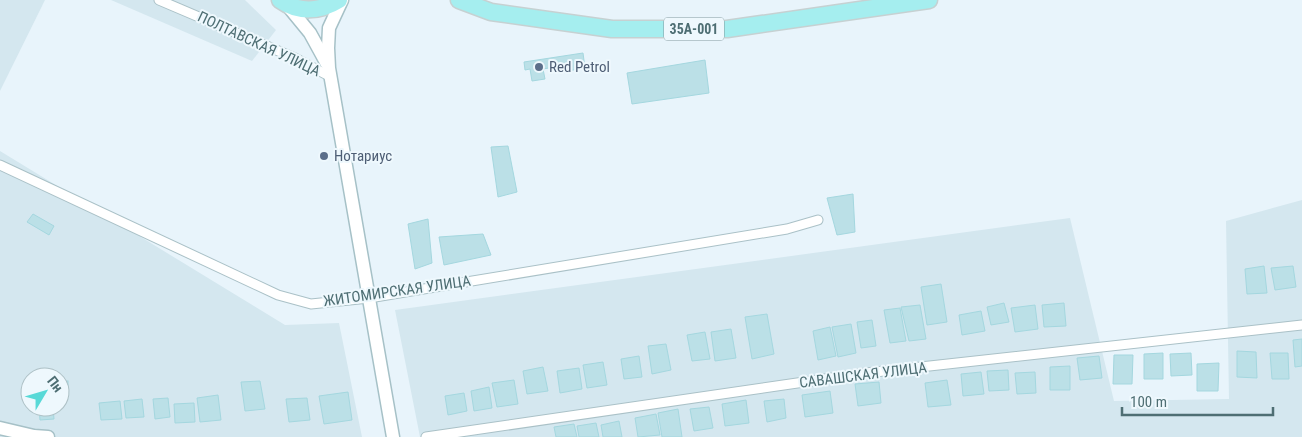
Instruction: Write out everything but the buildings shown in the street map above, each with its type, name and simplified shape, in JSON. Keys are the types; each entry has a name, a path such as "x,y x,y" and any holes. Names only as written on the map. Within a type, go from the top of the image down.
{"highway":[{"path":"283,2 301,9 316,9 331,5 340,0"},
{"name":"35А-001","path":"459,0 491,12 612,29 727,29 930,0"}],"main road":[{"path":"340,0 329,28 330,72 393,437"},
{"path":"283,2 310,33 330,72"},
{"path":"0,428 34,436 48,437"}],"street":[{"name":"ПОЛТАВСКАЯ УЛИЦА","path":"160,0 330,72"},
{"name":"ЖИТОМИРСКАЯ УЛИЦА","path":"0,165 278,296 311,304 369,298 787,229 818,220"},
{"name":"САВАШСКАЯ УЛИЦА","path":"426,437 866,373 1302,325"}],"shaded area":[{"path":"0,0 45,0 0,91"},
{"path":"111,0 245,0 276,30 252,61"},
{"path":"0,151 285,325 339,323 362,437 0,437"},
{"path":"1302,200 1302,437 420,437 395,310 1070,218 1114,401 1229,399 1226,221"}],"place":[{"name":"Red Petrol","path":"539,67"},
{"name":"Нотариус","path":"324,156"}]}
